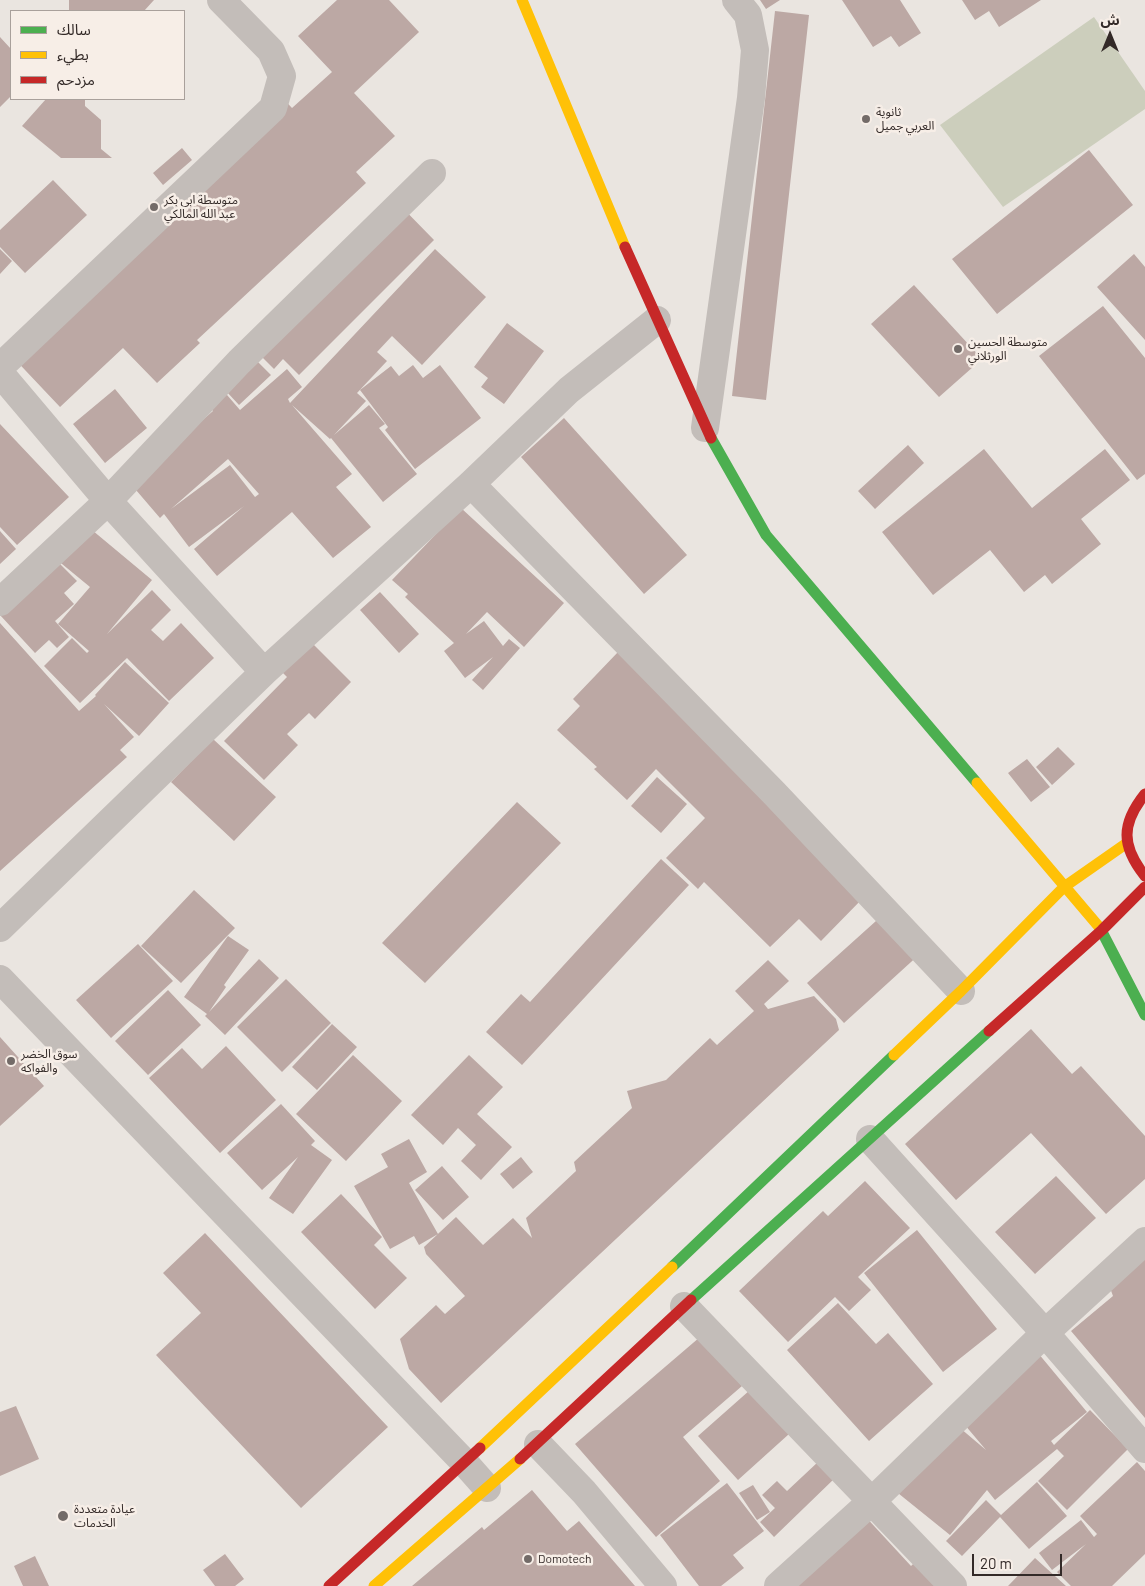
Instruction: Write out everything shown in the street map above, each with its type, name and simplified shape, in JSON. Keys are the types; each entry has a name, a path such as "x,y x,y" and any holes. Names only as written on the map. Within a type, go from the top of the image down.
{"main road":[{"path":"522,0 657,320 705,428 766,535 1102,930 1145,1015"},
{"path":"1145,794 1134,805 1128,824 1127,843 1135,865 1145,876"},
{"path":"329,1586 495,1436 961,992 1064,887 1127,843"},
{"path":"374,1586 538,1444 684,1306 1102,930 1145,887"}],"street":[{"path":"0,367 273,108 282,76 271,51 221,0"},
{"path":"705,428 751,98 755,50 748,15 736,0"},
{"path":"0,602 108,501 239,362 432,173"},
{"path":"0,928 264,672 471,484 569,390 657,320"},
{"path":"0,373 108,501 264,672"},
{"path":"471,484 774,793 961,992"},
{"path":"0,979 487,1488"},
{"path":"870,1139 1045,1333 1145,1450"},
{"path":"778,1586 872,1501 1045,1333 1145,1241"},
{"path":"684,1306 953,1586"},
{"path":"538,1444 584,1492 663,1586"}],"green space":[{"path":"1094,17 1145,91 1145,109 1003,207 940,125"}],"building":[{"path":"69,0 154,0 145,10 69,10"},
{"path":"337,0 389,0 419,32 354,93 395,136 356,172 366,183 197,340 200,343 157,383 123,348 60,407 8,352 277,92 292,108 332,72 298,36"},
{"path":"760,0 780,0 766,9"},
{"path":"842,0 900,0 921,33 899,47 891,36 873,47"},
{"path":"962,0 1041,0 999,27 989,11 975,20"},
{"path":"775,11 809,15 766,400 732,396"},
{"path":"0,37 10,48 10,97 0,107"},
{"path":"45,100 85,100 85,106 101,120 101,149 112,158 61,158 22,126"},
{"path":"182,148 192,160 163,185 153,173"},
{"path":"1089,150 1133,205 997,314 952,259"},
{"path":"53,180 87,215 25,273 0,247 0,230"},
{"path":"391,196 434,240 299,375 283,359 274,369 246,341"},
{"path":"0,249 12,261 0,274"},
{"path":"435,249 486,297 422,365 392,336 377,352 387,361 357,393 366,401 334,435 369,405 385,424 379,428 417,474 383,502 331,438 292,405 352,474 336,487 371,527 333,558 292,512 217,576 194,549 244,506 189,547 164,514 160,518 130,483 213,411 205,402 221,388 240,410 287,369 302,387 288,399 290,403","holes":["228,459 259,494 255,497 230,465 171,509"]},
{"path":"1134,254 1145,267 1145,340 1097,287"},
{"path":"914,285 982,359 939,397 871,324"},
{"path":"1103,306 1145,358 1145,474 1137,480 1039,356"},
{"path":"507,323 544,351 504,404 481,387 488,378 474,367"},
{"path":"257,361 271,375 239,405 226,391"},
{"path":"413,365 423,378 440,365 481,418 415,469 385,430 388,427 360,390 391,366 399,376"},
{"path":"115,389 147,428 105,463 73,424"},
{"path":"564,418 687,555 644,594 521,457"},
{"path":"0,424 69,497 17,545 0,527"},
{"path":"908,445 924,463 875,509 858,491"},
{"path":"984,449 1032,508 1105,449 1130,480 1081,519 1101,544 1052,584 1045,575 1024,592 990,550 933,595 882,532"},
{"path":"461,508 564,603 524,647 487,612 466,634 484,621 503,646 509,639 520,648 483,690 472,680 493,657 465,678 444,651 454,643 405,597 408,594 392,580"},
{"path":"86,525 152,580 107,634 152,590 171,610 151,630 163,641 181,623 214,658 169,701 127,658 80,703 44,666 72,638 87,653 89,651 58,624 90,587 56,559"},
{"path":"0,531 16,549 0,564"},
{"path":"52,556 77,581 64,593 74,604 55,621 69,637 57,648 49,640 35,653 0,615"},
{"path":"380,592 419,634 399,653 360,610"},
{"path":"0,623 79,711 96,696 125,662 169,703 139,736 104,704 134,737 120,750 127,757 0,871"},
{"path":"308,639 351,682 315,719 309,713 287,734 298,745 264,780 224,741 287,677 279,669"},
{"path":"618,652 865,896 821,941 799,919 770,947 704,882 698,889 666,858 705,818 656,769 627,800 594,769 597,767 557,730 580,706 573,699"},
{"path":"213,739 276,797 234,841 171,782"},
{"path":"1058,747 1075,764 1052,785 1036,767"},
{"path":"1027,759 1050,787 1031,802 1008,773"},
{"path":"657,777 687,804 661,833 631,806"},
{"path":"517,802 561,843 425,983 382,943"},
{"path":"661,859 689,885 522,1065 486,1032 521,994 530,1002"},
{"path":"194,890 235,928 181,983 141,946"},
{"path":"886,912 922,952 844,1023 807,983"},
{"path":"228,936 249,950 224,985 226,987 209,1012 259,959 279,978 225,1035 205,1016 207,1014 184,997"},
{"path":"138,944 173,981 111,1038 76,1000"},
{"path":"768,960 789,981 764,1004 768,1009 814,996 836,1019 839,1030 441,1403 409,1369 400,1339 436,1305 445,1314 465,1296 426,1254 424,1247 456,1217 483,1245 513,1218 532,1238 526,1218 576,1171 574,1162 632,1108 627,1091 666,1080 710,1038 717,1045 754,1011 735,991"},
{"path":"286,979 331,1023 282,1072 237,1027"},
{"path":"168,990 201,1025 148,1075 115,1041"},
{"path":"332,1024 357,1047 317,1090 292,1067"},
{"path":"1031,1029 1072,1074 1081,1066 1145,1136 1145,1179 1106,1214 1031,1133 956,1200 905,1144"},
{"name":"سوق الخضر والفواكه","path":"0,1037 44,1086 0,1126"},
{"path":"226,1046 276,1100 220,1153 149,1078 182,1048 202,1069"},
{"path":"353,1055 402,1101 346,1161 296,1114"},
{"path":"469,1055 503,1087 477,1114 512,1147 481,1180 461,1161 476,1145 458,1128 443,1145 411,1115"},
{"path":"281,1104 315,1141 311,1145 332,1160 293,1214 269,1198 298,1157 262,1190 227,1153"},
{"path":"409,1139 427,1172 409,1183 438,1234 419,1245 414,1236 390,1249 354,1186 388,1167 381,1154"},
{"path":"521,1157 533,1172 513,1189 500,1174"},
{"path":"442,1166 469,1197 443,1220 415,1190"},
{"path":"1056,1176 1096,1218 1035,1274 995,1232"},
{"path":"865,1181 910,1228 858,1277 871,1290 849,1311 835,1297 788,1342 739,1291 823,1211 828,1216"},
{"path":"341,1194 382,1237 374,1245 407,1278 375,1309 301,1232"},
{"path":"917,1230 997,1329 943,1372 864,1273"},
{"path":"205,1233 388,1427 301,1508 156,1355 201,1313 163,1273"},
{"path":"1145,1241 1145,1418 1071,1331 1113,1296 1105,1274"},
{"path":"838,1303 876,1344 888,1333 933,1384 869,1441 787,1350"},
{"path":"700,1337 742,1386 683,1437 720,1481 656,1537 575,1444"},
{"path":"1038,1353 1087,1412 1051,1441 1054,1445 1090,1410 1128,1449 1067,1510 1038,1481 1064,1456 1057,1449 995,1500 987,1490 950,1535 888,1485 960,1428 986,1450 959,1418"},
{"path":"750,1390 789,1434 738,1480 698,1436"},
{"path":"16,1406 39,1459 0,1476 0,1412"},
{"path":"819,1461 835,1478 774,1537 760,1522 775,1508 762,1495 777,1481 787,1491"},
{"path":"1137,1462 1145,1471 1145,1554 1112,1586 1071,1586 1057,1572 1086,1544 1052,1570 1039,1553 1081,1520 1094,1537 1097,1534 1080,1516"},
{"path":"1037,1482 1067,1516 1029,1549 1000,1517 962,1556 946,1541 986,1500 1001,1515"},
{"path":"727,1483 764,1531 733,1555 744,1568 721,1586 699,1586 660,1535"},
{"path":"753,1485 770,1512 757,1520 739,1493"},
{"name":"Domotech","path":"532,1490 567,1531 579,1521 635,1586 412,1586 482,1527 484,1530"},
{"path":"863,1514 911,1566 921,1556 948,1586 784,1586"},
{"path":"225,1554 244,1579 235,1586 215,1586 203,1570"},
{"path":"35,1556 49,1586 23,1586 14,1566"},
{"path":"1035,1558 1066,1586 1008,1586"}],"traffic: fast":[{"path":"711,438 766,535 977,783"},
{"path":"1100,928 1145,1015"},
{"path":"691,1300 989,1031"},
{"path":"672,1267 894,1055"}],"traffic: slow":[{"path":"522,0 625,247"},
{"path":"977,783 1100,928"},
{"path":"894,1055 961,991 1064,887 1127,843"},
{"path":"480,1448 672,1267"},
{"path":"374,1586 520,1459"}],"traffic: jam":[{"path":"625,247 711,438"},
{"path":"1145,794 1132,815 1127,835 1132,855 1145,876"},
{"path":"989,1031 1102,930 1145,887"},
{"path":"520,1459 691,1300"},
{"path":"329,1586 480,1448"}],"place":[{"name":"ثانوية العربي جميل","path":"866,119"},
{"name":"متوسطة ابي بكر عبد الله المالكي","path":"154,207"},
{"name":"متوسطة الحسين الورثلاني","path":"958,349"},
{"name":"سوق الخضر والفواكه","path":"11,1061"},
{"name":"عيادة متعددة الخدمات","path":"63,1516"},
{"name":"Domotech","path":"528,1559"}]}
